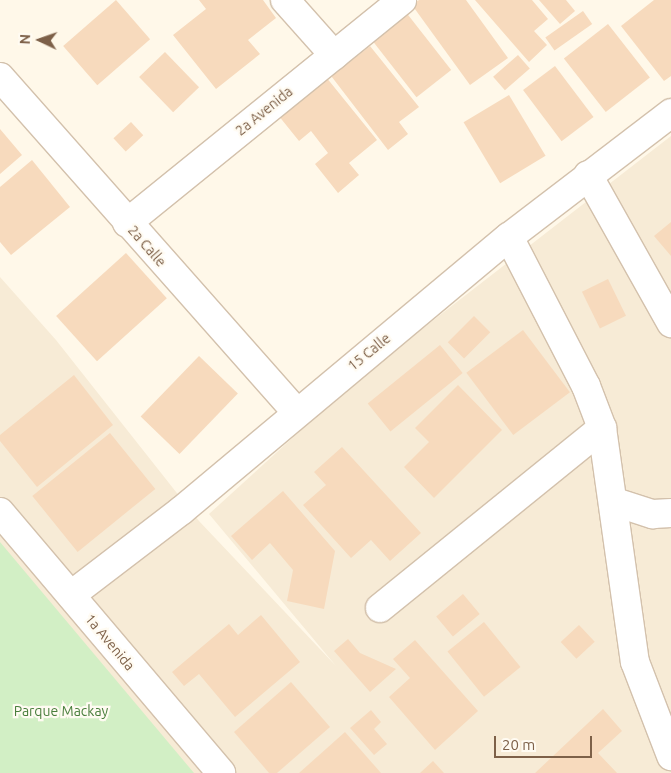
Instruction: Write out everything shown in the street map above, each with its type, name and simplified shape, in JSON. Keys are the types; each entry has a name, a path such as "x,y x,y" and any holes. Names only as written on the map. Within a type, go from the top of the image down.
{"street":[{"path":"285,0 334,55"},
{"name":"2a Avenida","path":"127,223 402,0"},
{"name":"2a Calle","path":"0,77 127,223 296,412"},
{"name":"15 Calle","path":"71,595 182,510 296,412 509,238 588,175 671,113"},
{"path":"588,175 671,323"},
{"path":"509,238 586,386 602,428 615,502 635,662 671,756"},
{"path":"380,608 602,428"},
{"path":"615,502 653,514 671,513"},
{"name":"1a Avenida","path":"0,512 221,773"}],"shaded area":[{"path":"671,136 671,773 0,773 0,277 56,340 199,521 336,666 209,514 355,381"}],"green space":[{"name":"Parque Mackay","path":"0,542 194,773 0,773"}],"building":[{"path":"116,0 150,39 97,85 63,46"},
{"path":"199,0 263,0 276,18 248,40 260,54 216,89 173,35 206,9"},
{"path":"419,0 466,0 508,58 470,85 412,5"},
{"path":"475,0 532,0 548,19 534,31 547,45 529,62"},
{"path":"539,0 566,0 575,11 560,24"},
{"path":"654,0 671,0 671,76 664,81 621,26"},
{"path":"405,11 451,70 417,97 370,38"},
{"path":"583,11 592,24 554,50 545,37"},
{"path":"608,24 650,78 606,112 564,58"},
{"path":"370,46 419,107 399,122 408,134 388,150 325,68 340,56 347,64"},
{"path":"165,52 199,87 173,112 139,77"},
{"path":"518,55 530,69 505,90 493,77"},
{"path":"555,66 594,117 562,141 523,90"},
{"path":"326,77 377,140 349,163 359,175 338,193 315,164 328,153 311,131 299,141 274,110"},
{"path":"509,95 546,156 500,183 464,122"},
{"path":"131,122 143,135 126,152 113,138"},
{"path":"0,129 22,155 0,174"},
{"path":"32,160 70,207 11,255 0,242 0,187"},
{"path":"671,222 671,256 654,236"},
{"path":"126,253 167,298 97,361 56,316"},
{"path":"608,279 626,316 600,329 582,292"},
{"path":"474,316 490,332 464,358 448,342"},
{"path":"523,330 570,392 513,435 466,373"},
{"path":"440,345 463,373 390,432 368,404"},
{"path":"199,356 238,394 179,454 141,416"},
{"path":"74,375 113,425 37,487 0,441 0,435"},
{"path":"458,385 502,430 434,498 404,467 429,442 415,428"},
{"path":"110,433 155,489 78,552 32,496"},
{"path":"342,447 421,533 390,561 371,540 351,558 303,505 326,485 314,472"},
{"path":"283,491 335,551 324,609 287,601 293,570 270,543 252,560 231,536"},
{"path":"463,594 480,614 453,636 436,616"},
{"path":"261,615 300,662 235,717 199,674 184,686 172,672 229,624 238,635"},
{"path":"484,622 521,667 484,697 447,652"},
{"path":"579,625 595,642 576,659 561,642"},
{"path":"348,639 360,653 396,669 370,692 334,651"},
{"path":"415,640 478,711 435,750 389,697 410,678 393,659"},
{"path":"291,682 330,727 277,773 269,773 234,732"},
{"path":"603,709 622,731 598,753 617,773 535,773"},
{"path":"371,710 381,722 374,729 387,744 374,755 350,728"},
{"path":"345,732 381,773 299,773"},
{"path":"433,761 444,773 420,773"}]}
